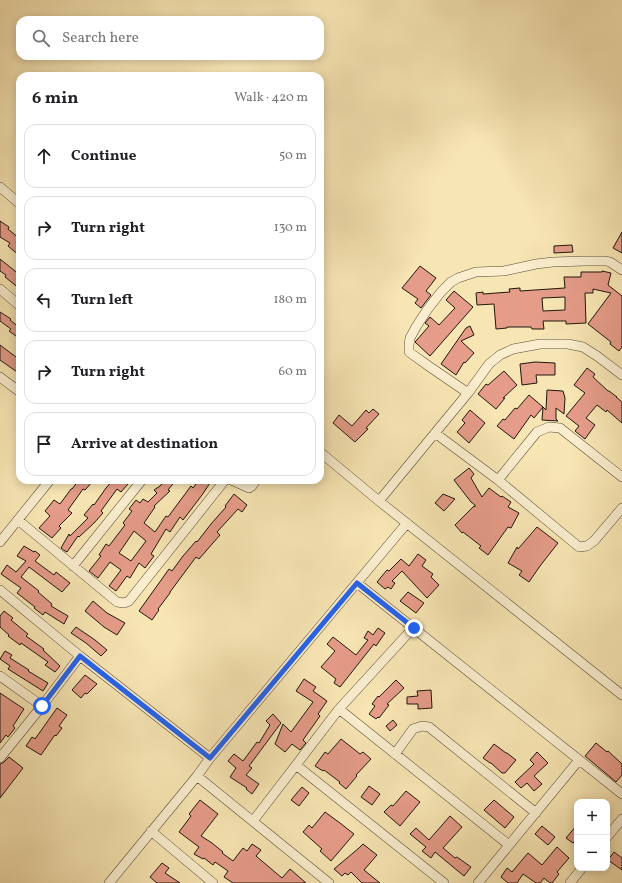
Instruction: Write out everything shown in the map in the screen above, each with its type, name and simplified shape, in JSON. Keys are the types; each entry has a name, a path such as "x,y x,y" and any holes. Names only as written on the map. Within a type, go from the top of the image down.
{"street":[{"path":"0,187 16,201"},
{"path":"468,393 409,352 410,338 416,328 427,310 451,282 476,272 504,271 553,262 595,260 606,261 622,270"},
{"path":"0,289 16,303"},
{"path":"379,501 468,393 489,364 500,355 513,349 540,344 568,344 583,347 622,375"},
{"path":"0,377 16,389"},
{"path":"498,480 537,432 549,427 560,428 622,478"},
{"path":"435,433 498,480 579,547 587,546 594,541 622,508"},
{"path":"324,455 406,523 622,694"},
{"path":"0,542 47,484"},
{"path":"73,566 139,484"},
{"path":"18,520 117,602 124,603 129,601 221,484"},
{"path":"240,484 249,488 253,484"},
{"path":"108,883 406,523"},
{"path":"357,583 622,794"},
{"path":"0,590 80,656 210,758"},
{"path":"253,821 339,709 414,628"},
{"path":"0,758 80,656"},
{"path":"0,676 42,706"},
{"path":"339,709 509,845"},
{"path":"395,754 413,729 422,726 429,727 536,813"},
{"path":"478,883 579,760"},
{"path":"296,765 444,883"},
{"path":"197,776 329,883"},
{"path":"609,835 622,819"},
{"path":"151,831 206,881"},
{"path":"570,883 580,871"}],"building":[{"path":"0,221 9,227 8,229 16,236 16,253 8,246 10,243 0,237"},
{"path":"622,232 622,253 613,248"},
{"path":"572,245 573,252 554,253 554,246"},
{"path":"0,259 16,272 16,286 5,277 6,275 0,271"},
{"path":"420,266 436,278 426,291 431,295 421,308 415,303 418,299 402,288"},
{"path":"581,272 611,273 608,285 622,296 622,347 619,351 610,344 611,342 588,324 611,293 593,289 593,293 585,293 586,323 566,324 566,321 543,321 544,329 532,329 531,327 507,327 496,329 494,304 477,305 476,293 483,292 483,294 510,292 509,289 520,288 520,291 565,288 564,277 581,277","holes":["565,297 565,310 543,311 542,298"]},
{"path":"454,291 473,307 430,356 415,342 429,326 425,323 430,317 439,325 455,308 446,300"},
{"path":"0,312 11,319 10,320 16,325 16,336 9,331 11,329 0,321"},
{"path":"470,326 474,335 461,341 474,353 465,363 464,362 456,375 441,364 466,328"},
{"path":"0,345 16,357 16,371 0,360"},
{"path":"535,362 555,363 555,375 536,375 537,383 522,385 520,364"},
{"path":"587,368 595,374 593,377 622,402 622,423 607,410 606,412 597,405 586,418 595,425 585,439 575,431 579,426 566,416 585,393 574,385"},
{"path":"504,371 517,385 503,398 505,398 496,409 478,394 486,384 488,385"},
{"path":"547,390 563,391 565,398 564,414 556,408 556,419 558,421 542,420 543,407 546,410"},
{"path":"529,395 543,407 534,418 531,415 514,439 497,426 503,419 505,420 515,408 517,409"},
{"path":"373,409 379,414 366,428 368,429 355,442 333,423 339,415 352,426 366,410 369,413"},
{"path":"470,410 485,423 469,443 457,432 465,423 462,420"},
{"path":"469,468 474,474 471,478 482,497 489,488 511,502 508,507 519,513 511,528 508,527 488,555 479,548 481,546 463,532 462,533 455,525 474,506 475,507 475,505 454,480"},
{"path":"76,484 90,484 85,490 83,489 68,510 72,513 59,526 61,528 52,538 39,528 50,516 45,511 54,500 60,504"},
{"path":"110,484 128,484 121,492 117,489 101,511 103,513 79,537 78,536 67,552 65,551 61,548 69,534 70,536 88,518 84,515 93,504 94,505"},
{"path":"162,484 173,484 168,490 170,491 154,506 155,507 144,523 155,532 191,486 193,488 196,484 209,484 183,520 180,517 170,532 166,529 151,554 154,556 145,568 139,563 130,578 127,576 116,591 109,586 121,570 110,562 98,578 89,571 101,556 99,555 106,544 109,546 125,525 123,523 132,511 129,509 136,500 140,503 143,499 148,502 157,493 154,490","holes":["134,531 146,541 131,561 119,553"]},
{"path":"234,494 247,505 242,512 238,509 217,532 220,535 199,559 196,557 158,609 159,610 152,620 139,611 169,569 172,571 183,556 196,541 197,542 226,507 225,506"},
{"path":"443,494 455,499 444,511 435,503"},
{"path":"537,527 558,543 529,582 519,575 522,571 508,563 517,547 518,549"},
{"path":"24,546 40,555 35,561 54,575 56,572 70,583 62,592 29,567 21,577 39,591 38,592 52,604 51,606 68,616 64,624 45,612 43,615 34,608 35,607 17,593 21,588 1,574 7,565 16,572 26,561 17,556"},
{"path":"418,554 426,560 422,566 433,574 431,577 439,585 427,598 402,571 392,581 395,583 391,589 388,587 385,589 377,582 387,570 389,571 401,559 409,566"},
{"path":"408,592 424,603 416,613 400,601"},
{"path":"93,601 107,613 125,623 117,635 104,627 85,611"},
{"path":"4,611 13,618 11,620 28,634 26,636 44,649 43,650 60,666 55,672 45,665 48,662 21,643 20,645 8,636 9,635 0,627 0,616"},
{"path":"76,627 107,650 101,656 71,633"},
{"path":"378,628 385,633 376,646 374,644 340,687 334,683 336,679 321,667 335,651 327,644 333,637 356,655 368,640 364,638 368,631 373,635"},
{"path":"5,651 12,655 10,658 48,683 43,691 8,669 10,666 0,659"},
{"path":"85,675 97,684 81,698 72,690"},
{"path":"304,679 316,687 313,691 327,701 318,714 320,716 303,740 306,743 300,750 292,744 285,752 275,744 283,724 291,732 313,702 296,691"},
{"path":"396,680 404,688 387,704 389,705 379,718 378,717 376,719 369,714 375,706 372,704 378,696 379,697"},
{"path":"431,690 432,708 418,709 418,704 407,704 407,697 418,696 417,691"},
{"path":"0,693 24,709 13,726 15,728 8,737 6,735 0,743"},
{"path":"57,708 67,715 59,726 62,728 56,736 55,735 41,755 26,746 32,737 35,739"},
{"path":"273,714 281,723 249,766 252,768 246,775 259,784 252,794 246,789 247,788 230,777 236,768 228,761 234,754 243,761 257,742 259,743 270,725 266,721"},
{"path":"393,720 397,725 390,731 386,726"},
{"path":"341,739 360,754 363,752 371,759 356,775 357,776 346,789 339,783 340,782 324,770 323,771 315,766 325,752 328,754"},
{"path":"596,743 607,752 608,751 622,764 622,775 616,782 585,756"},
{"path":"494,744 516,760 505,773 502,773 483,758"},
{"path":"537,752 548,763 534,776 542,784 534,791 527,783 521,788 515,782 534,764 530,760"},
{"path":"9,757 23,768 0,798 0,764"},
{"path":"369,786 380,794 372,805 361,797"},
{"path":"302,787 309,793 299,806 291,800"},
{"path":"406,791 420,802 400,826 384,812 391,805 393,806"},
{"path":"200,800 218,814 201,836 212,843 223,852 222,853 233,861 243,848 247,851 252,844 261,850 256,856 282,878 290,869 306,883 233,883 224,877 228,871 215,862 213,865 204,858 203,859 194,854 199,847 179,832 191,816 189,814"},
{"path":"494,800 514,817 505,828 484,810"},
{"path":"325,812 354,834 331,861 320,851 322,849 303,832 309,825 312,828"},
{"path":"450,816 462,827 443,848 455,858 457,857 471,867 464,876 435,852 431,858 422,851 426,847 410,834 416,828 429,840"},
{"path":"542,826 555,837 548,845 535,834"},
{"path":"574,829 573,843 566,838"},
{"path":"363,844 377,855 364,870 380,883 362,883 351,872 348,875 345,873 342,876 334,869"},
{"path":"557,847 569,858 557,872 559,874 552,883 544,878 540,883 536,883 523,874 517,883 508,883 501,877 507,868 512,872 528,853 542,865"},
{"path":"614,852 622,858 622,870 610,861 610,857"},
{"path":"162,863 169,868 165,873 180,883 157,883 150,877"}],"route":[{"path":"42,706 80,656 210,758 357,583 414,628"}]}
